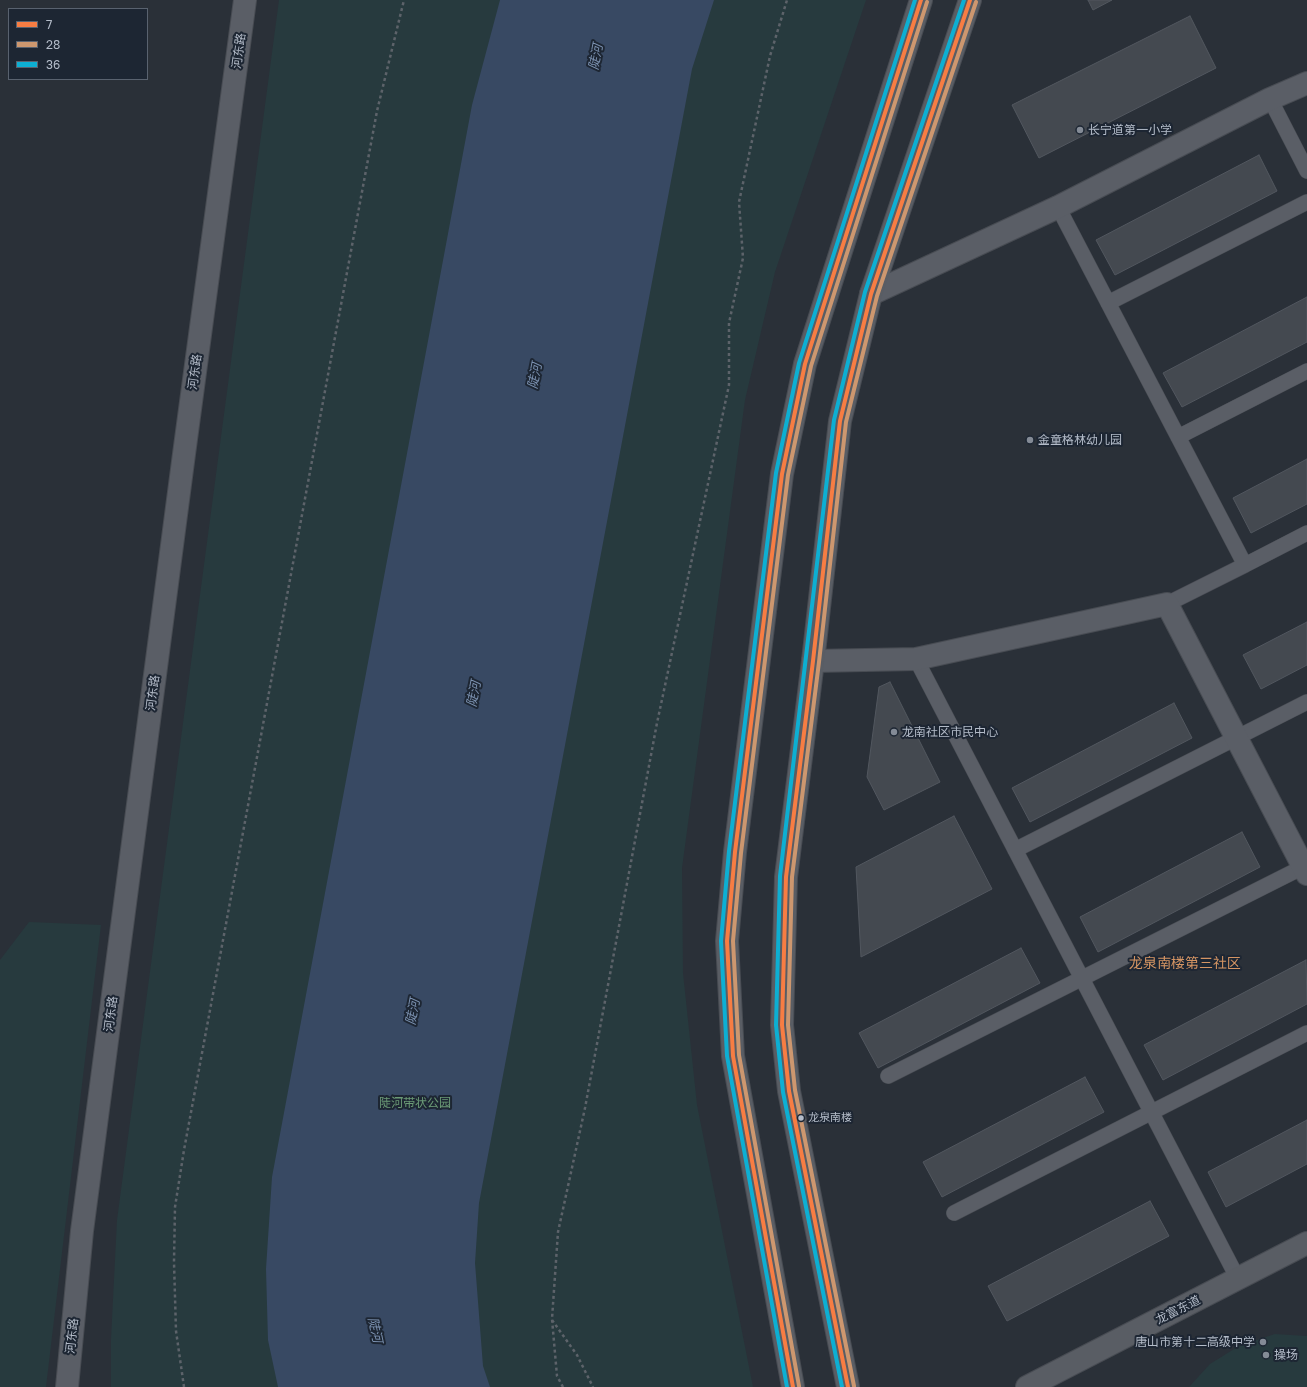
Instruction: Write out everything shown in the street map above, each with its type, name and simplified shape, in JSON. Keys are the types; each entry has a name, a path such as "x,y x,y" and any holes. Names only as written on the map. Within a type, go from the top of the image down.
{"main road":[{"path":"793,1387 733,1056 727,941 735,852 782,474 805,364 921,0"},
{"path":"848,1387 790,1091 782,1025 786,877 813,661 840,421 871,294 970,0"},
{"name":"龙富东道","path":"1027,1387 1307,1243"}],"street":[{"name":"河东路","path":"67,1387 86,1208 245,0"},
{"path":"871,294 1058,207 1270,99 1307,83"},
{"path":"813,661 916,659 1167,604 1306,869"}],"lane":[{"path":"1270,99 1307,171"},
{"path":"1108,303 1307,202"},
{"path":"1058,207 1245,564"},
{"path":"1178,437 1307,371"},
{"path":"1167,604 1307,533"},
{"path":"916,659 1238,1279"},
{"path":"1015,850 1307,702"},
{"path":"888,1076 1082,978 1306,869"},
{"path":"954,1213 1307,1033"}],"path":[{"path":"184,1387 176,1331 174,1262 175,1206 184,1150 377,110 404,0"},
{"path":"563,1387 556,1376 552,1319 558,1232 585,1108 657,723 729,385 729,323 743,258 739,202 770,56 787,0"},
{"path":"552,1319 577,1355 592,1387"}],"green space":[{"name":"陡河带状公园","path":"279,0 866,0 775,272 745,400 682,868 683,973 697,1105 753,1387 111,1387 111,1339 117,1220"},
{"path":"29,922 101,925 46,1387 0,1387 0,960"},
{"name":"操场","path":"1275,1334 1307,1336 1307,1387 1189,1387 1210,1364 1239,1346"}],"water":[{"name":"陡河","path":"500,0 714,0 692,69 479,1203 475,1263 483,1366 490,1387 278,1387 268,1340 266,1269 272,1177 472,105"}],"building":[{"path":"1088,0 1112,0 1093,10"},
{"path":"1190,16 1216,68 1039,158 1012,105"},
{"path":"1259,155 1277,191 1115,275 1096,240"},
{"path":"1307,297 1307,342 1182,407 1163,373"},
{"path":"1307,459 1307,504 1251,533 1233,498"},
{"path":"1307,622 1307,665 1261,689 1243,655"},
{"name":"龙南社区市民中心","path":"890,682 940,782 884,810 867,777 879,687"},
{"path":"1174,703 1192,738 1030,822 1012,788"},
{"path":"954,816 992,889 861,957 856,867"},
{"path":"1242,832 1260,867 1098,952 1080,917"},
{"path":"1021,948 1040,983 878,1068 859,1033"},
{"path":"1306,960 1307,1004 1163,1080 1144,1045"},
{"path":"1085,1077 1104,1112 942,1197 923,1162"},
{"path":"1307,1120 1307,1164 1226,1207 1208,1172"},
{"path":"1150,1201 1169,1236 1007,1321 988,1286"}],"transit line":[{"name":"36","path":"787,1387 727,1056 721,941 729,851 776,473 799,363 915,0"},
{"name":"7","path":"793,1387 733,1056 727,941 735,852 782,474 805,364 921,0"},
{"name":"36","path":"842,1387 783,1092 776,1025 780,876 834,420 865,292 964,0"},
{"name":"7","path":"848,1387 789,1091 782,1025 786,877 813,661 840,421 871,294 970,0"},
{"name":"28","path":"799,1386 739,1055 733,941 741,853 788,475 811,366 927,2"},
{"name":"28","path":"854,1386 795,1090 788,1025 792,877 819,662 846,422 877,296 976,2"}],"place":[{"name":"长宁道第一小学","path":"1080,130"},
{"name":"金童格林幼儿园","path":"1030,440"},
{"name":"龙南社区市民中心","path":"894,732"},
{"name":"龙泉南楼","path":"801,1118"},
{"name":"唐山市第十二高级中学","path":"1263,1342"},
{"name":"操场","path":"1266,1355"}],"district":[{"name":"龙泉南楼第三社区","path":"1185,964"}]}
